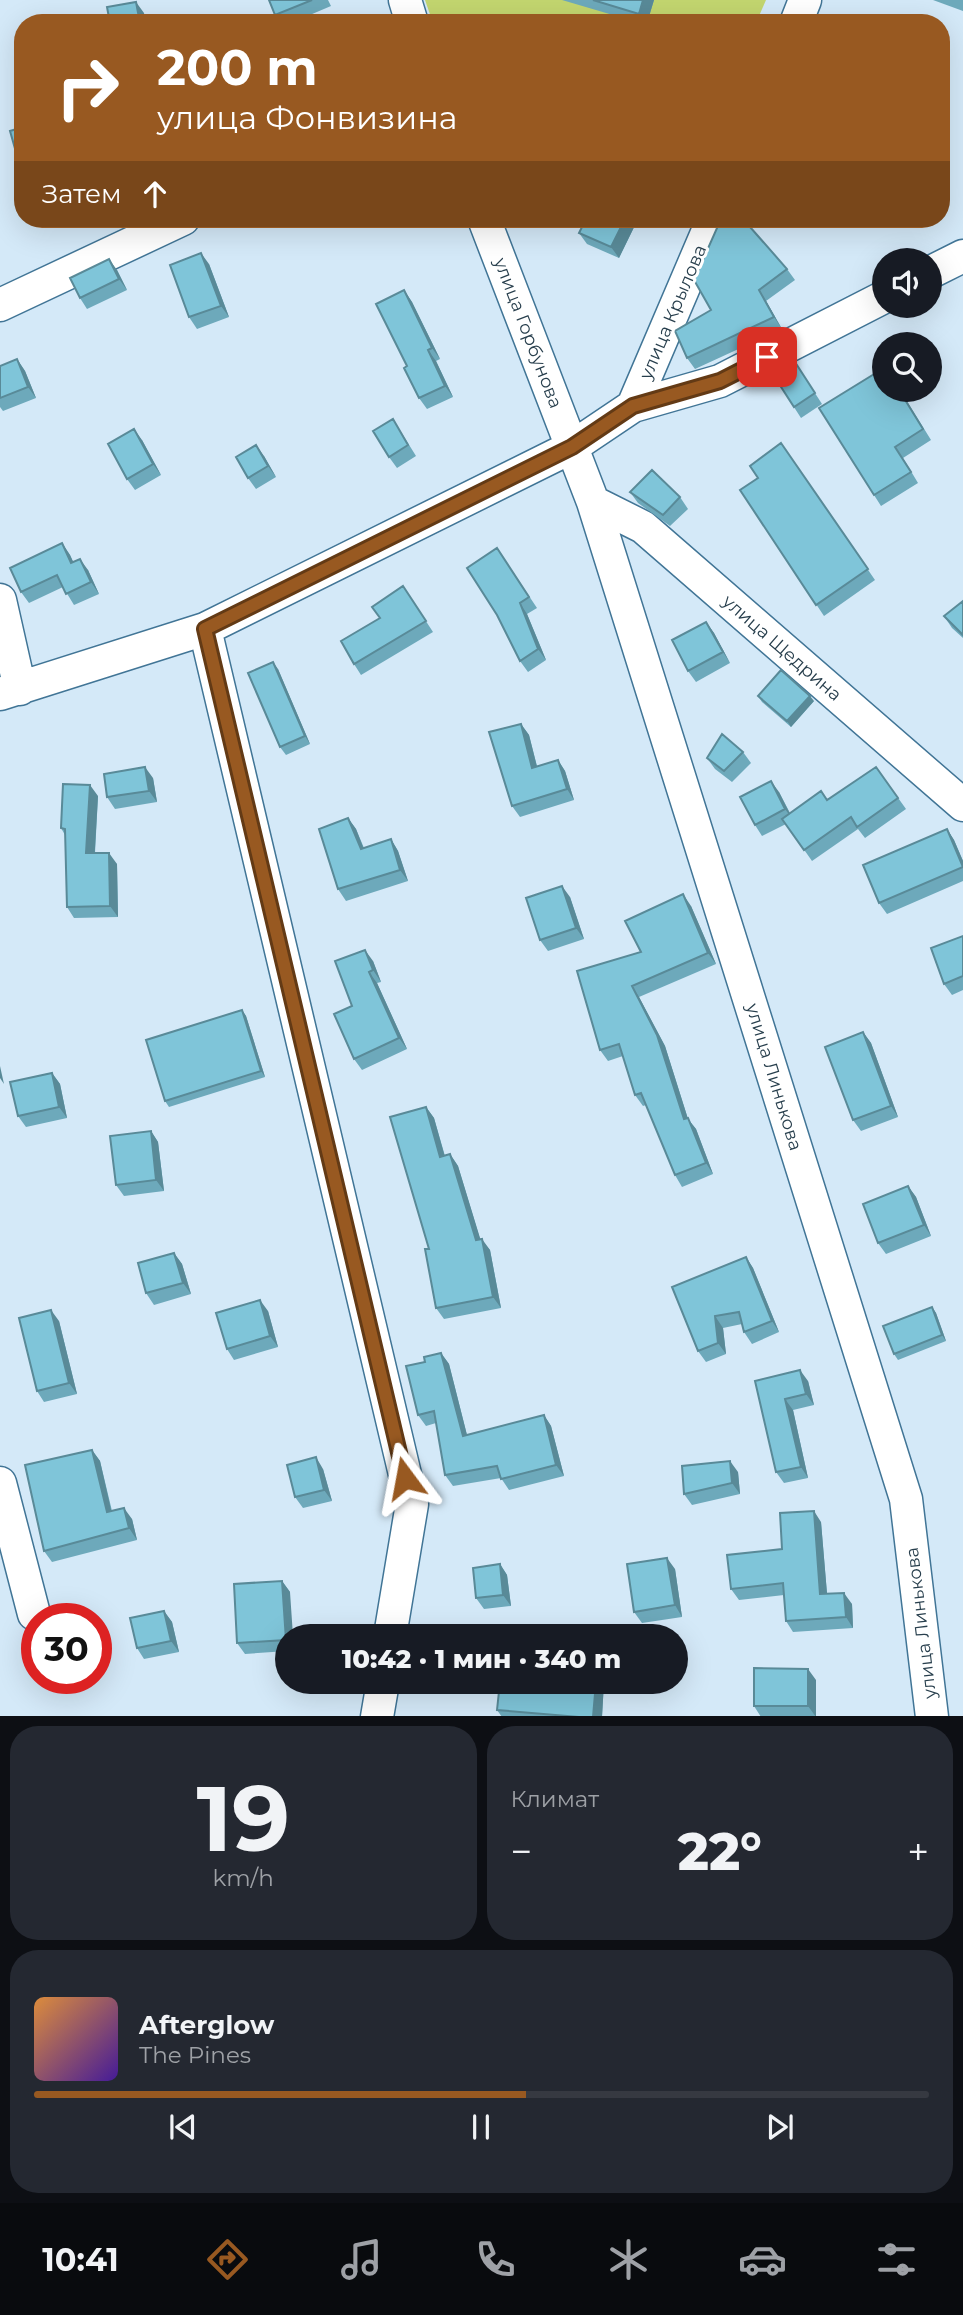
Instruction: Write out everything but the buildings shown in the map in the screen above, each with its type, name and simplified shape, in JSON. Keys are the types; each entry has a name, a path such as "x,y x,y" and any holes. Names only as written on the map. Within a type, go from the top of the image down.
{"street":[{"path":"0,305 164,228"},
{"name":"улица Горбунова","path":"487,228 572,447"},
{"name":"улица Крылова","path":"633,406 709,228"},
{"path":"942,266 963,256"},
{"path":"0,600 10,692 205,629 572,447 633,406 720,381 872,303"},
{"name":"улица Линькова","path":"572,447 593,502 906,1499 932,1716"},
{"name":"улица Щедрина","path":"593,502 643,527 963,805"},
{"path":"205,629 412,1504 392,1624"},
{"path":"0,1483 31,1603"},
{"path":"377,1716 381,1694"}],"green space":[{"path":"425,0 766,0 760,14 430,14"}],"route":[{"path":"405,1478 205,629 572,447 633,406 720,381 767,357"}]}
